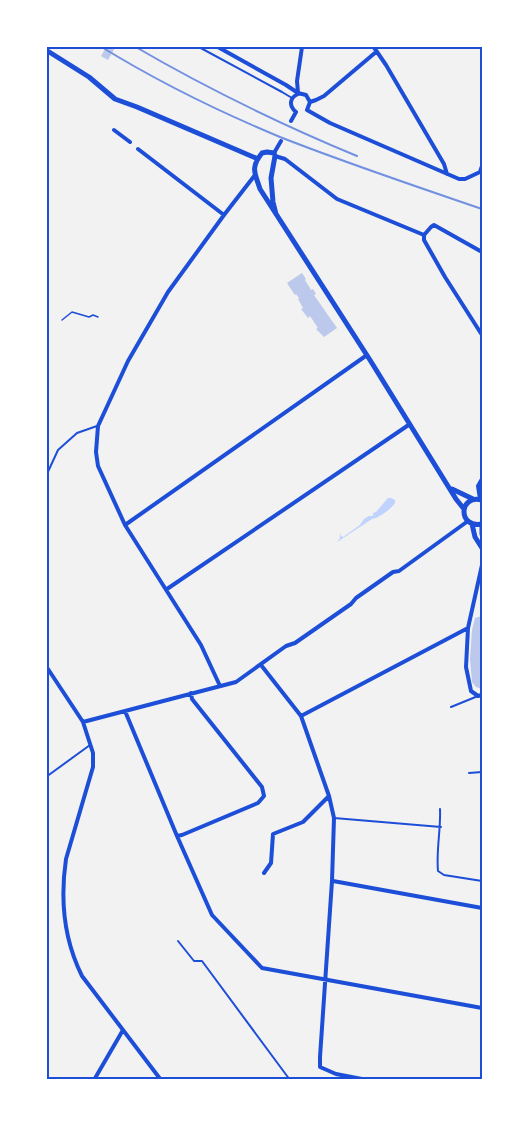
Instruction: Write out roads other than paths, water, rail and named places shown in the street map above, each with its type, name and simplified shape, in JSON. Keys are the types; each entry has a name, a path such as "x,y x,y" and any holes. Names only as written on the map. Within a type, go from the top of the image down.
{"main road":[{"path":"46,50 89,77 115,99 258,159"},
{"path":"276,214 271,178 274,154 267,152 262,153 254,167 260,189 464,509"},
{"path":"256,177 264,182 271,178"},
{"path":"450,488 473,499 481,499"},
{"path":"473,499 464,509 464,516 483,548"},
{"path":"470,523 483,524 483,534"}],"street":[{"path":"216,46 298,93 306,95 310,102"},
{"path":"298,93 300,47 307,46"},
{"path":"373,46 444,164 447,175"},
{"path":"291,121 310,102 324,96 376,52"},
{"path":"298,93 292,98 291,106 447,175 465,179 480,172 483,166"},
{"path":"114,130 130,142"},
{"path":"281,141 274,154 285,159 338,199 424,235"},
{"path":"138,149 224,215"},
{"path":"220,686 201,645 125,525 98,466 96,452 99,426 128,360 168,292 224,215 256,177"},
{"path":"483,252 434,225 424,235 424,240 445,277 483,335"},
{"path":"125,525 367,355"},
{"path":"167,589 410,424"},
{"path":"481,499 478,486 483,479"},
{"path":"83,722 236,682 351,604 393,572 399,571 470,523"},
{"path":"480,695 471,691 466,667 468,628 483,565"},
{"path":"301,716 468,628"},
{"path":"261,665 301,716 329,796 334,818 320,1067 336,1074 367,1080"},
{"path":"46,666 83,722 93,753 93,767 64,870 63,912 67,939 82,976 161,1080"},
{"path":"177,836 182,836 258,803 264,796 262,787 192,699 191,693"},
{"path":"125,711 212,915 262,968 483,1008"},
{"path":"264,873 271,863 273,834 303,822 329,796"},
{"path":"332,881 483,908"},
{"path":"94,1080 123,1030"}],"lane":[{"path":"197,46 292,98"},
{"path":"46,476 58,450 77,433 99,426"},
{"path":"451,707 480,695"},
{"path":"46,777 90,744"},
{"path":"469,773 483,772"},
{"path":"440,809 438,871 483,881"},
{"path":"334,818 441,827"},
{"path":"178,941 194,961 202,961 290,1080"}],"water":[{"path":"388,498 395,500 395,503 388,510 337,542 340,533 343,537 360,525 364,519 373,516 373,513"}],"railway":[{"path":"100,46 188,95 280,137 482,209"},
{"path":"134,46 244,105 357,156"}]}
